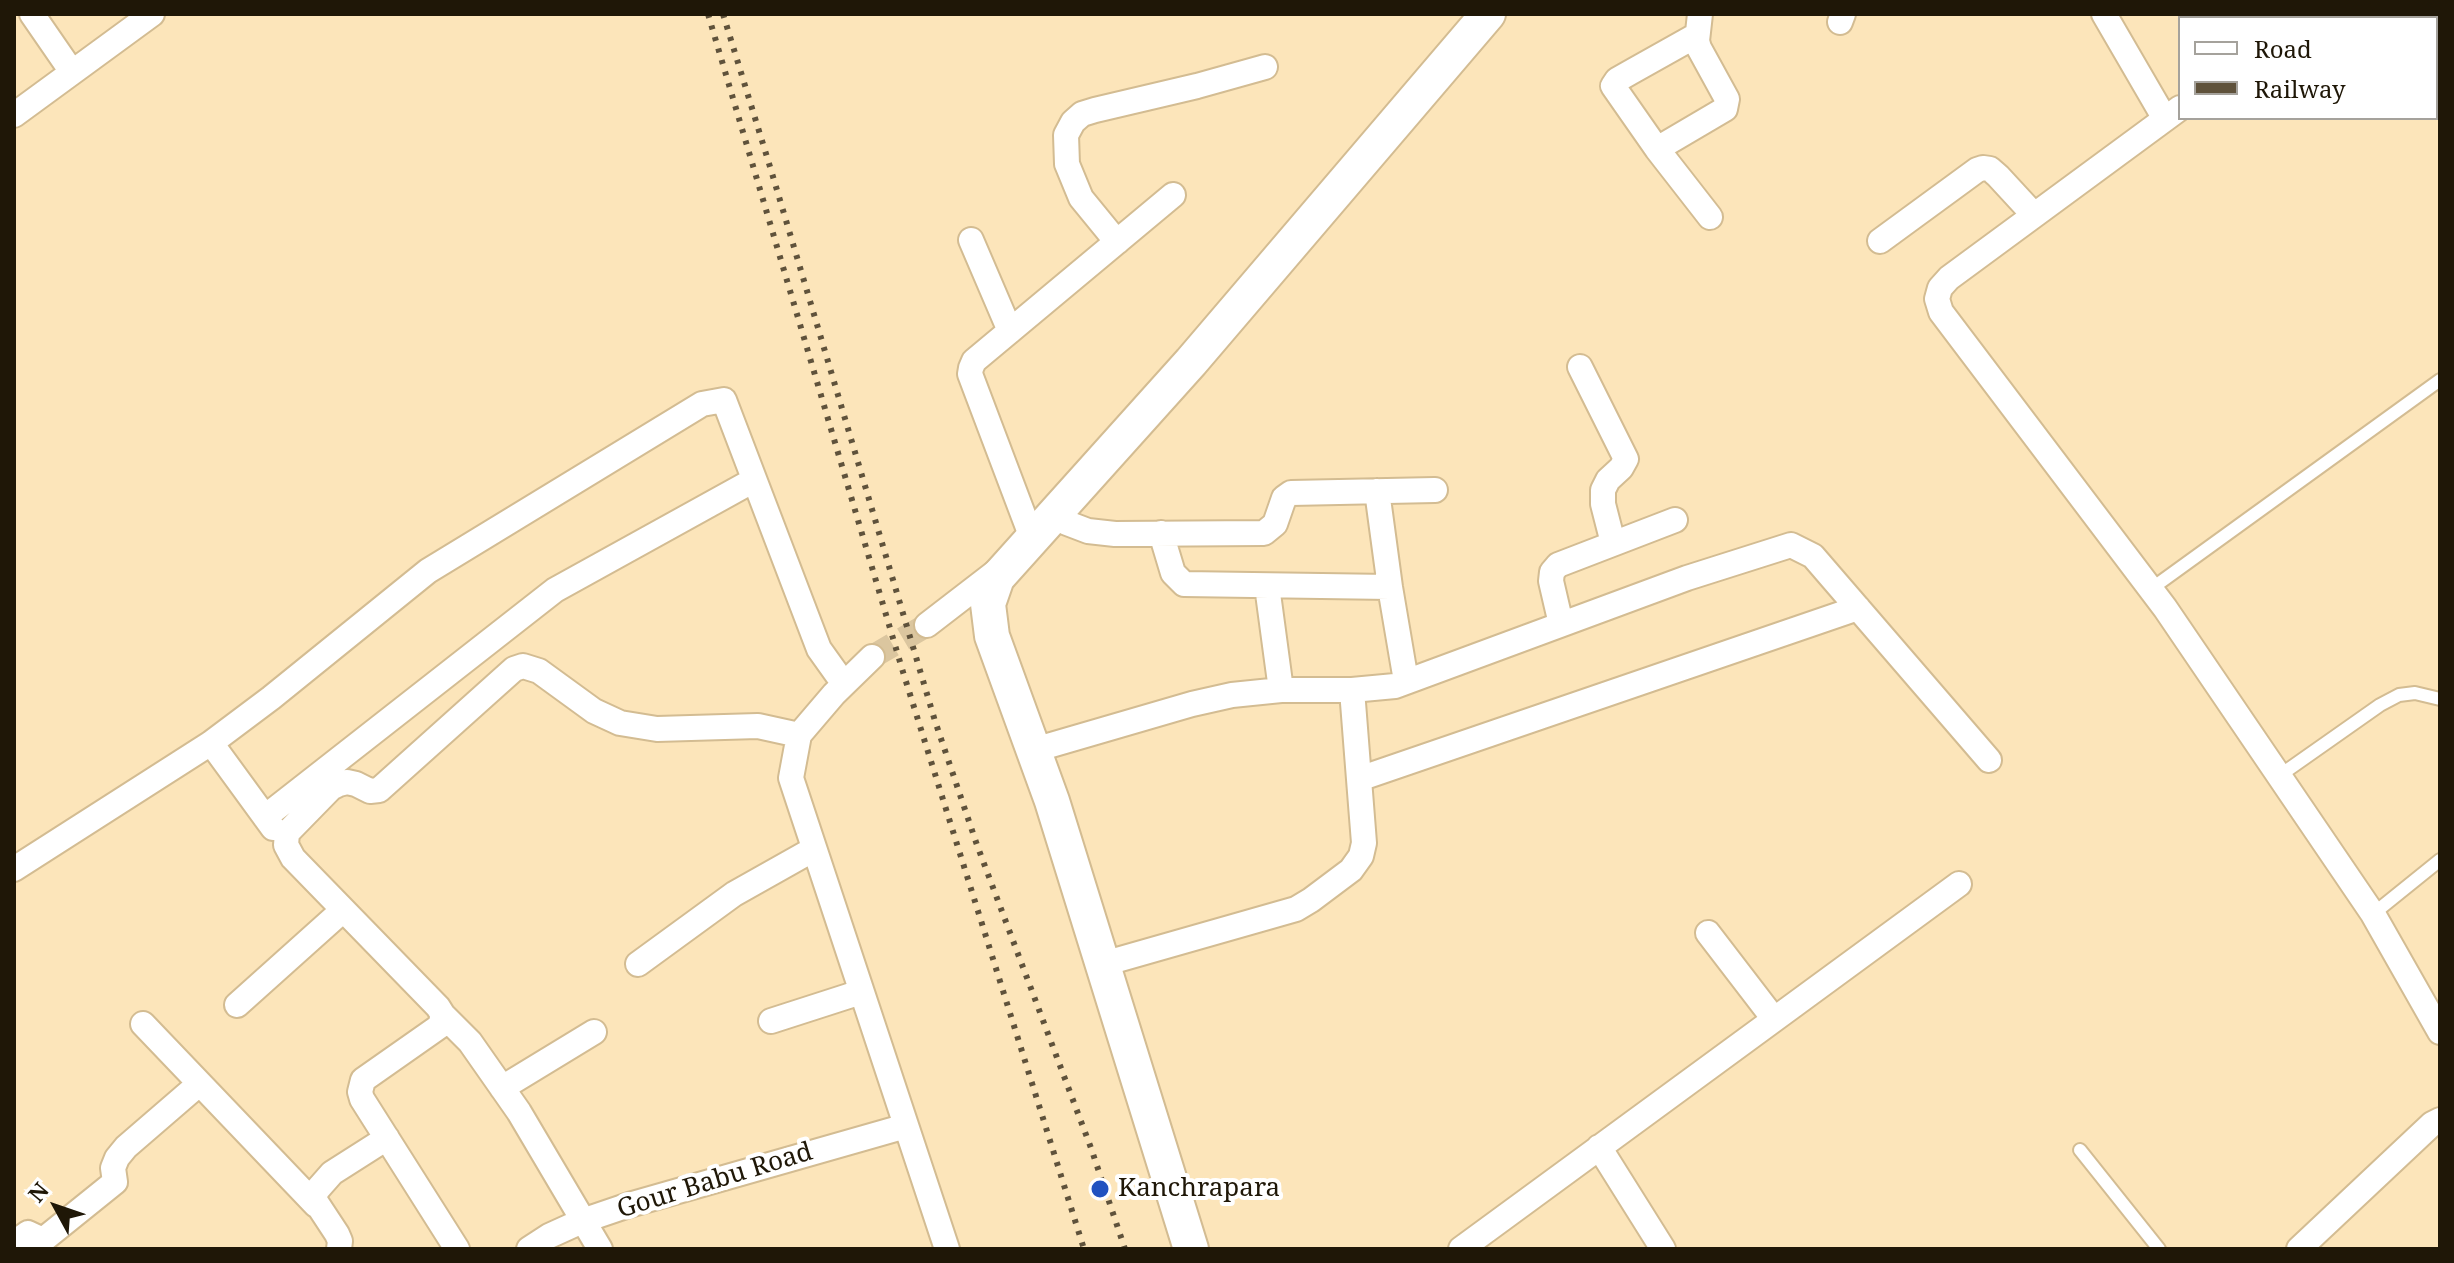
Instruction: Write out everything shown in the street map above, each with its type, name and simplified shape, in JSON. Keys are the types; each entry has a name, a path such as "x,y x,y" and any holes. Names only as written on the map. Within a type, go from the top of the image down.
{"street":[{"path":"32,14 72,72"},
{"path":"14,115 152,14"},
{"path":"2104,14 2172,113 1949,278 1940,288 1937,299 1941,312 2151,589 2373,914 2440,1032"},
{"path":"1191,1249 1052,801 992,636 988,604 997,578 1191,362 1484,18"},
{"path":"1657,149 1725,109 1727,99 1699,48 1699,25"},
{"path":"1699,25 1617,80 1613,86 1710,217"},
{"path":"1117,242 1081,198 1071,176 1067,164 1066,135 1073,122 1082,114 1095,110 1265,67"},
{"path":"1880,241 1983,168 1990,169 1998,176 2034,215"},
{"path":"1033,537 970,374 974,361 1173,195"},
{"path":"971,240 1010,331"},
{"path":"1580,367 1626,459 1603,490 1603,504 1613,543"},
{"path":"14,869 211,743 428,571 702,404 724,400 819,649 844,684"},
{"path":"265,817 555,590 754,480"},
{"path":"927,625 1033,537 1067,523 1088,531 1115,534 1264,533 1275,524 1284,498 1291,493 1435,490"},
{"path":"1377,491 1406,681"},
{"path":"1561,624 1551,581 1552,572 1565,561 1675,520"},
{"path":"1161,533 1173,573 1184,584 1390,587"},
{"path":"1034,750 1232,695 1395,686 1687,578 1791,545 1813,556 1989,760"},
{"path":"1267,586 1281,690"},
{"path":"1359,779 1858,608"},
{"path":"872,657 799,735 791,778 947,1249"},
{"path":"286,845 287,833 331,788 347,782 370,791 379,790 514,669 523,666 539,671 594,711 620,723 657,729 758,726 799,735"},
{"path":"1103,964 1296,909 1351,870 1361,856 1364,843 1352,690"},
{"path":"211,743 293,858 470,1042 519,1112 600,1249"},
{"path":"638,964 734,894 814,849"},
{"path":"1461,1249 1959,884"},
{"path":"237,1005 343,910"},
{"path":"1708,933 1774,1019"},
{"path":"771,1021 861,992"},
{"path":"443,1015 440,1026 363,1080 360,1092 457,1249"},
{"path":"143,1024 316,1205 337,1234 339,1249"},
{"path":"502,1088 594,1032"},
{"path":"14,1243 28,1233 43,1240 115,1182 113,1168 126,1147 199,1084"},
{"path":"2304,1245 2436,1122"},
{"name":"Gour Babu Road","path":"529,1249 582,1221 629,1205 906,1126"},
{"path":"316,1205 314,1199 322,1183 332,1173 387,1138"},
{"path":"1599,1147 1663,1249"}],"lane":[{"path":"2151,589 2438,386"},
{"path":"2279,776 2399,695 2415,693 2440,699"},
{"path":"2373,914 2440,860"},
{"path":"2080,1150 2159,1249"}],"tunnel":[{"path":"872,657 927,625"}],"railway":[{"path":"708,14 903,672 1084,1249"},
{"path":"723,14 935,721 977,845 1091,1148 1125,1249"}],"place":[{"name":"Kanchrapara","path":"1100,1189"}]}
